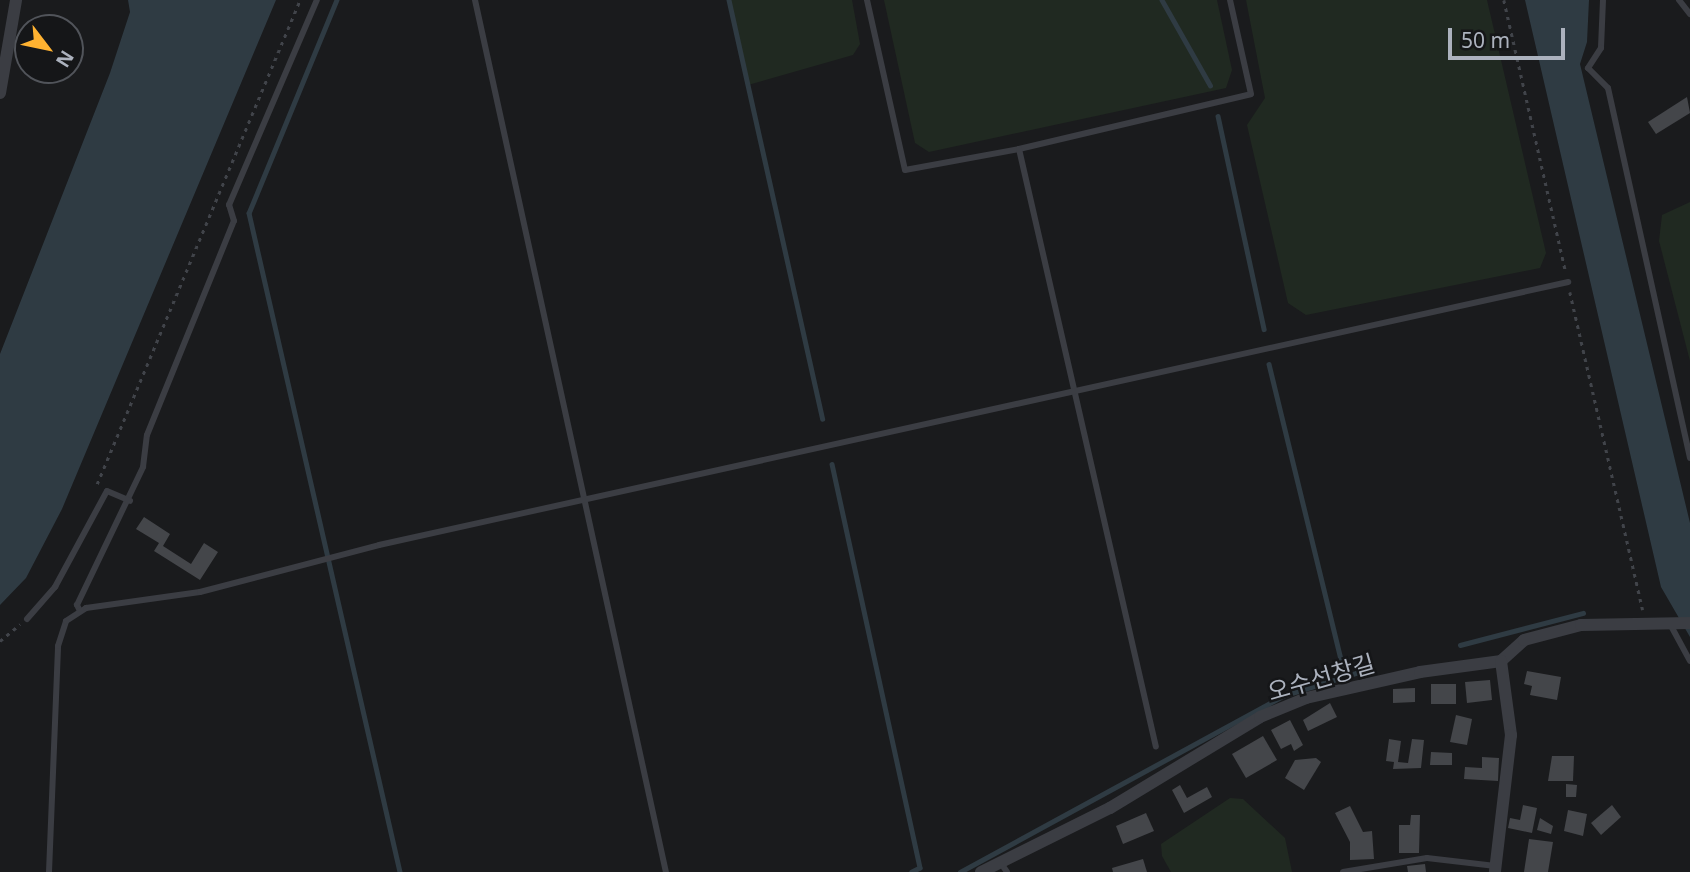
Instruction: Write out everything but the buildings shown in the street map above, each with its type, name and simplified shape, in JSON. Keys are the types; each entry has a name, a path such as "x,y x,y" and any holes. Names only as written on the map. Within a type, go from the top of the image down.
{"street":[{"path":"0,93 16,0"},
{"path":"1496,869 1511,736 1501,661 1524,640 1581,625 1690,623"},
{"name":"오수선창길","path":"981,872 1004,867 1110,808 1260,717 1306,698 1420,672 1501,661"}],"lane":[{"path":"80,611 77,605 130,500 143,467 147,435 234,221 229,205 317,0"},
{"path":"475,0 666,872"},
{"path":"867,0 905,170 1019,149 1251,94 1230,0"},
{"path":"1603,0 1601,48 1588,68 1608,88 1690,458"},
{"path":"1679,0 1690,14"},
{"path":"1019,149 1156,747"},
{"path":"48,872 58,646 66,621 80,611 200,592 356,551 1568,282"},
{"path":"27,619 55,587 107,491 130,500"},
{"path":"1670,624 1690,661"},
{"path":"1343,872 1427,858 1496,869"}],"path":[{"path":"94,491 300,0"},
{"path":"1504,0 1647,623"},
{"path":"0,641 27,619"}],"shaded area":[{"path":"128,0 276,0 62,509 26,578 0,605 0,354 110,73 130,12"},
{"path":"729,0 852,0 860,44 853,55 748,85"},
{"path":"884,0 1217,0 1232,70 1226,88 929,152 915,143"},
{"path":"1246,0 1487,0 1546,253 1540,268 1306,315 1288,303 1247,125 1265,98"},
{"path":"1525,0 1589,0 1587,42 1580,64 1690,523 1690,637 1661,587"},
{"path":"1690,202 1690,361 1659,241 1662,215"},
{"path":"1230,798 1243,799 1285,838 1292,872 1171,872 1162,856 1161,844"}],"waterway":[{"path":"337,0 249,213 400,872"},
{"path":"729,0 823,419"},
{"path":"1162,0 1210,85"},
{"path":"1218,116 1264,329"},
{"path":"1269,364 1345,676"},
{"path":"832,464 920,868 912,872"},
{"path":"1460,645 1583,613"},
{"path":"960,872 1283,696 1372,668"}]}
